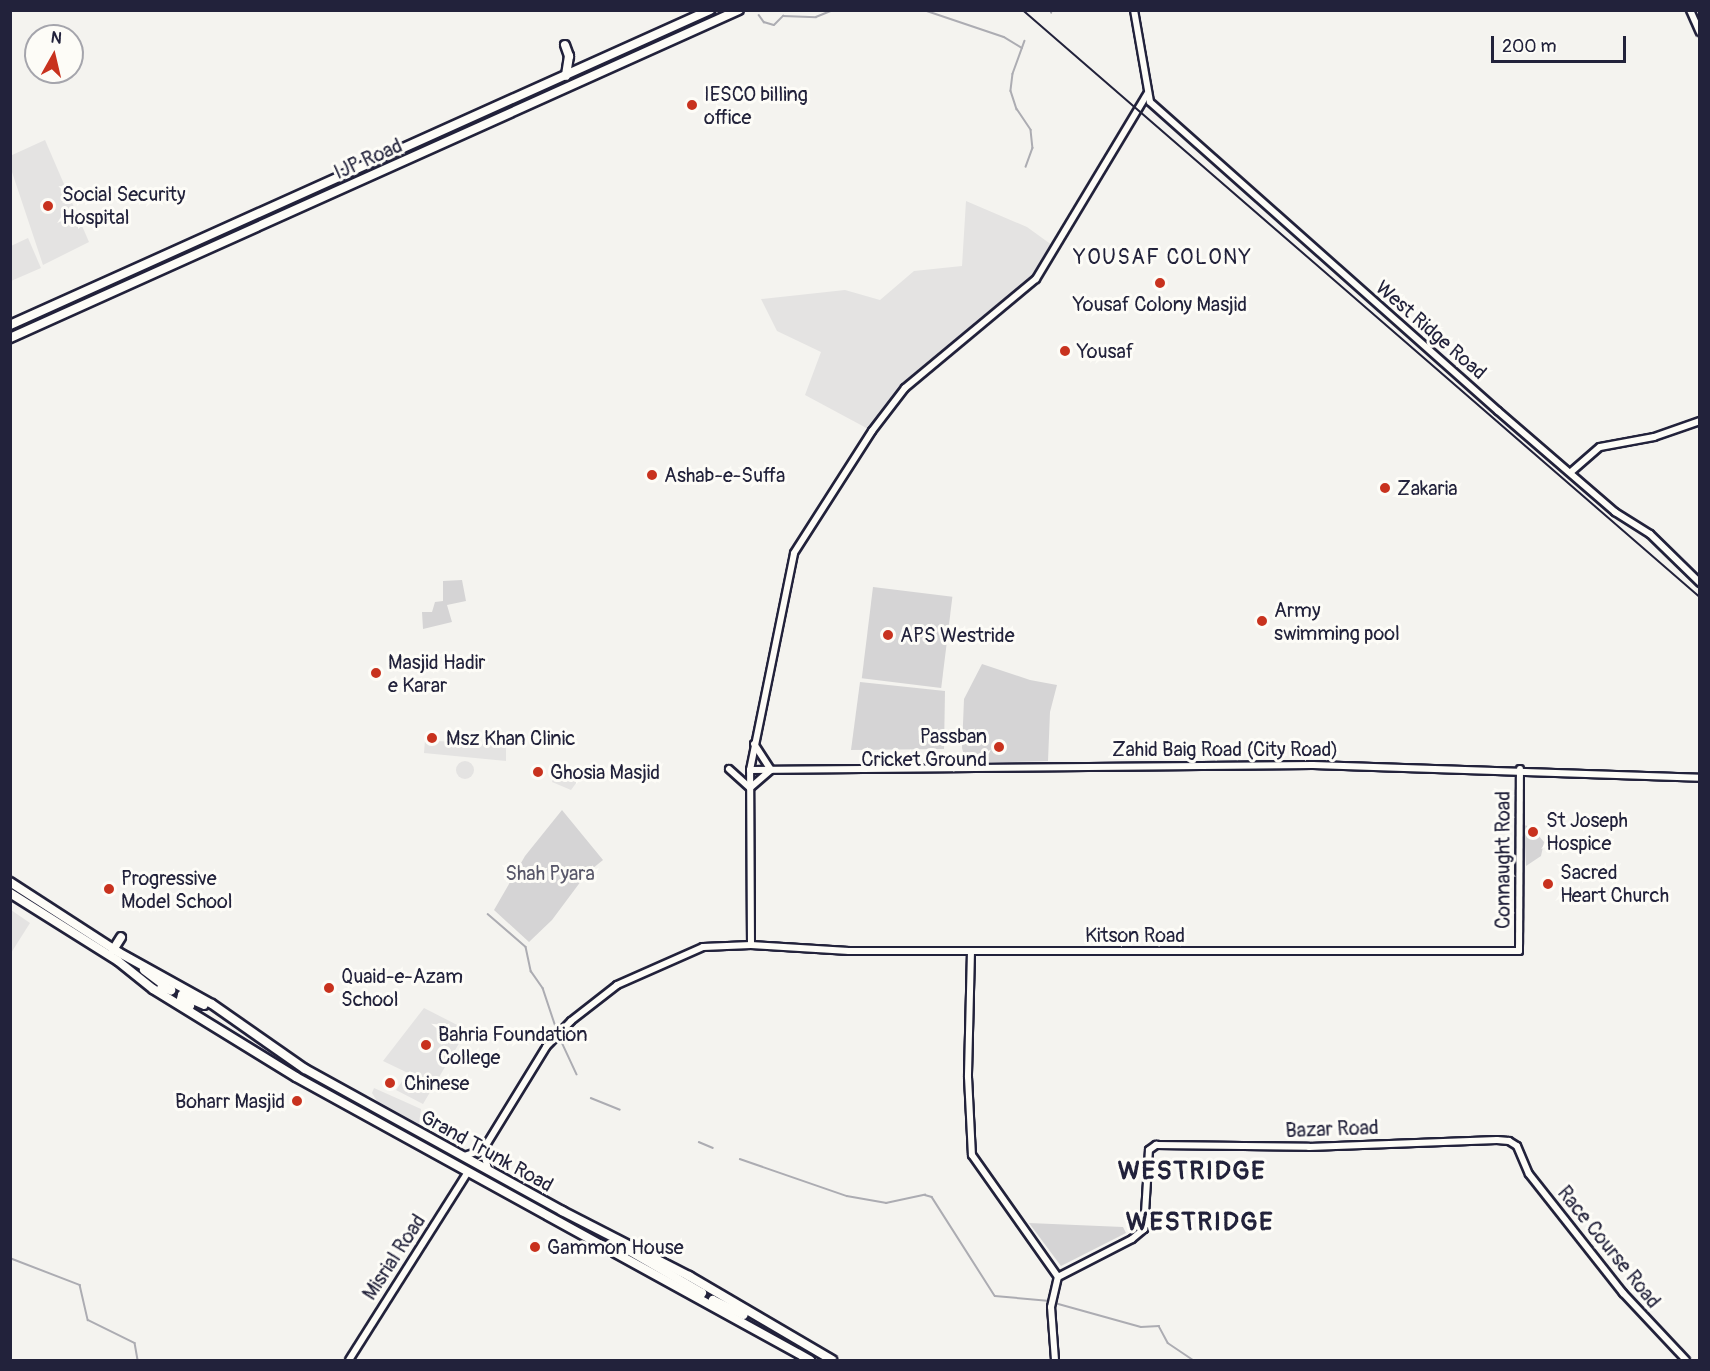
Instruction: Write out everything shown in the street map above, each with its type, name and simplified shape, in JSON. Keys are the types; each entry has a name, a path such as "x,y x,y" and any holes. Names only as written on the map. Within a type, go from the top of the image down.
{"highway":[{"name":"IJP Road","path":"10,325 710,10"},
{"name":"IJP Road","path":"10,338 739,10"},
{"path":"565,45 569,56 566,76"},
{"path":"75,296 80,306"},
{"name":"Grand Trunk Road","path":"10,882 115,951 184,986 305,1068 581,1221 689,1276 794,1340 832,1360"},
{"name":"Grand Trunk Road","path":"10,893 126,967 153,989 296,1077 810,1360"},
{"path":"121,938 115,951 171,991 126,967"},
{"path":"251,1048 182,1000 181,996 186,994 255,1035"},
{"path":"581,1221 702,1293 699,1296 678,1288"},
{"path":"763,1336 713,1305 712,1300 794,1340"}],"main road":[{"path":"751,945 750,770 794,553 850,464 905,388 1036,279 1147,94 1134,10"},
{"path":"1690,10 1700,32"},
{"name":"West Ridge Road","path":"1147,94 1150,102 1314,249 1615,512 1650,534 1700,583"},
{"path":"1571,472 1600,447 1654,437 1700,421"},
{"path":"750,788 771,770 754,743"},
{"name":"Zahid Baig Road (City Road)","path":"750,770 1193,765 1520,769 1700,778"},
{"path":"729,769 750,788"},
{"name":"Connaught Road","path":"1519,951 1520,769"},
{"name":"Kitson Road","path":"483,1150 553,1038 617,985 703,947 751,945 849,951 1519,951"},
{"path":"971,951 968,1088 972,1155 1058,1277 1051,1307 1055,1360"},
{"name":"Bazar Road","path":"1058,1277 1144,1229 1149,1150 1161,1144 1309,1147 1509,1140 1517,1146"},
{"name":"Race Course Road","path":"1517,1146 1528,1174 1623,1293 1686,1360"},
{"path":"462,1156 483,1150 484,1163 490,1171"},
{"name":"Misrial Road","path":"349,1360 468,1172"}],"shaded area":[{"name":"Social Security Hospital","path":"45,140 89,242 43,265 11,169 10,156"},
{"path":"966,201 1027,227 1056,248 1036,279 904,388 872,431 805,395 821,352 777,331 761,299 845,290 880,300 914,271 962,266"},
{"path":"28,238 41,268 11,281 11,246"},
{"path":"425,740 506,746 506,761 424,753"},
{"path":"465,761 471,764 474,770 471,776 465,779 459,776 456,770 459,764"},
{"path":"556,770 585,771 571,790 552,782"},
{"path":"11,910 30,923 11,953"},
{"name":"Bahria Foundation College","path":"424,1008 467,1030 423,1104 396,1090 408,1073 383,1061"},
{"path":"374,1088 421,1109 419,1124 377,1101 372,1093"}],"green space":[{"path":"462,580 466,601 447,605 452,622 423,629 422,612 432,612 435,602 443,601 443,581"},
{"path":"873,587 952,597 941,688 862,678"},
{"path":"982,664 1030,680 1057,685 1050,712 1048,761 966,763 962,748 964,699"},
{"path":"860,682 945,691 944,749 851,750"},
{"name":"Shah Pyara","path":"562,810 603,860 587,873 552,920 529,942 494,910 525,856"},
{"path":"1524,825 1531,827 1544,842 1541,856 1526,866"},
{"path":"1029,1223 1123,1227 1126,1233 1061,1266"}],"waterway":[{"path":"759,15 764,22 774,25 783,16 816,17 833,10"},
{"path":"924,10 1004,37 1022,48"},
{"path":"1025,41 1013,74 1011,91 1017,109 1031,130 1033,148 1026,167"},
{"path":"488,914 526,947 531,971 543,988 557,1030"},
{"path":"560,1038 577,1074"},
{"path":"591,1098 620,1110"},
{"path":"699,1142 713,1148"},
{"path":"740,1159 847,1196 886,1203 925,1195 932,1197 995,1296 1050,1301"},
{"path":"10,1258 80,1285 88,1320 135,1343 138,1360"},
{"path":"1055,1303 1141,1327 1159,1326 1168,1343 1193,1360"}],"railway":[{"path":"1023,10 1700,597"}],"place":[{"name":"IESCO billing office","path":"692,105"},
{"name":"Social Security Hospital","path":"48,206"},
{"name":"Yousaf Colony Masjid","path":"1160,283"},
{"name":"Yousaf","path":"1065,351"},
{"name":"Ashab-e-Suffa","path":"652,475"},
{"name":"Zakaria","path":"1385,488"},
{"name":"Army swimming pool","path":"1262,621"},
{"name":"APS Westride","path":"888,635"},
{"name":"Masjid Hadir e Karar","path":"376,673"},
{"name":"Msz Khan Clinic","path":"432,738"},
{"name":"Passban Cricket Ground","path":"999,747"},
{"name":"Ghosia Masjid","path":"538,772"},
{"name":"St Joseph Hospice","path":"1533,832"},
{"name":"Sacred Heart Church","path":"1548,884"},
{"name":"Progressive Model School","path":"109,889"},
{"name":"Quaid-e-Azam School","path":"329,988"},
{"name":"Bahria Foundation College","path":"426,1045"},
{"name":"Chinese","path":"390,1083"},
{"name":"Boharr Masjid","path":"297,1101"},
{"name":"Gammon House","path":"535,1247"}],"district":[{"name":"YOUSAF COLONY","path":"1163,258"},
{"name":"WESTRIDGE","path":"1192,1172"},
{"name":"WESTRIDGE","path":"1200,1223"}]}
